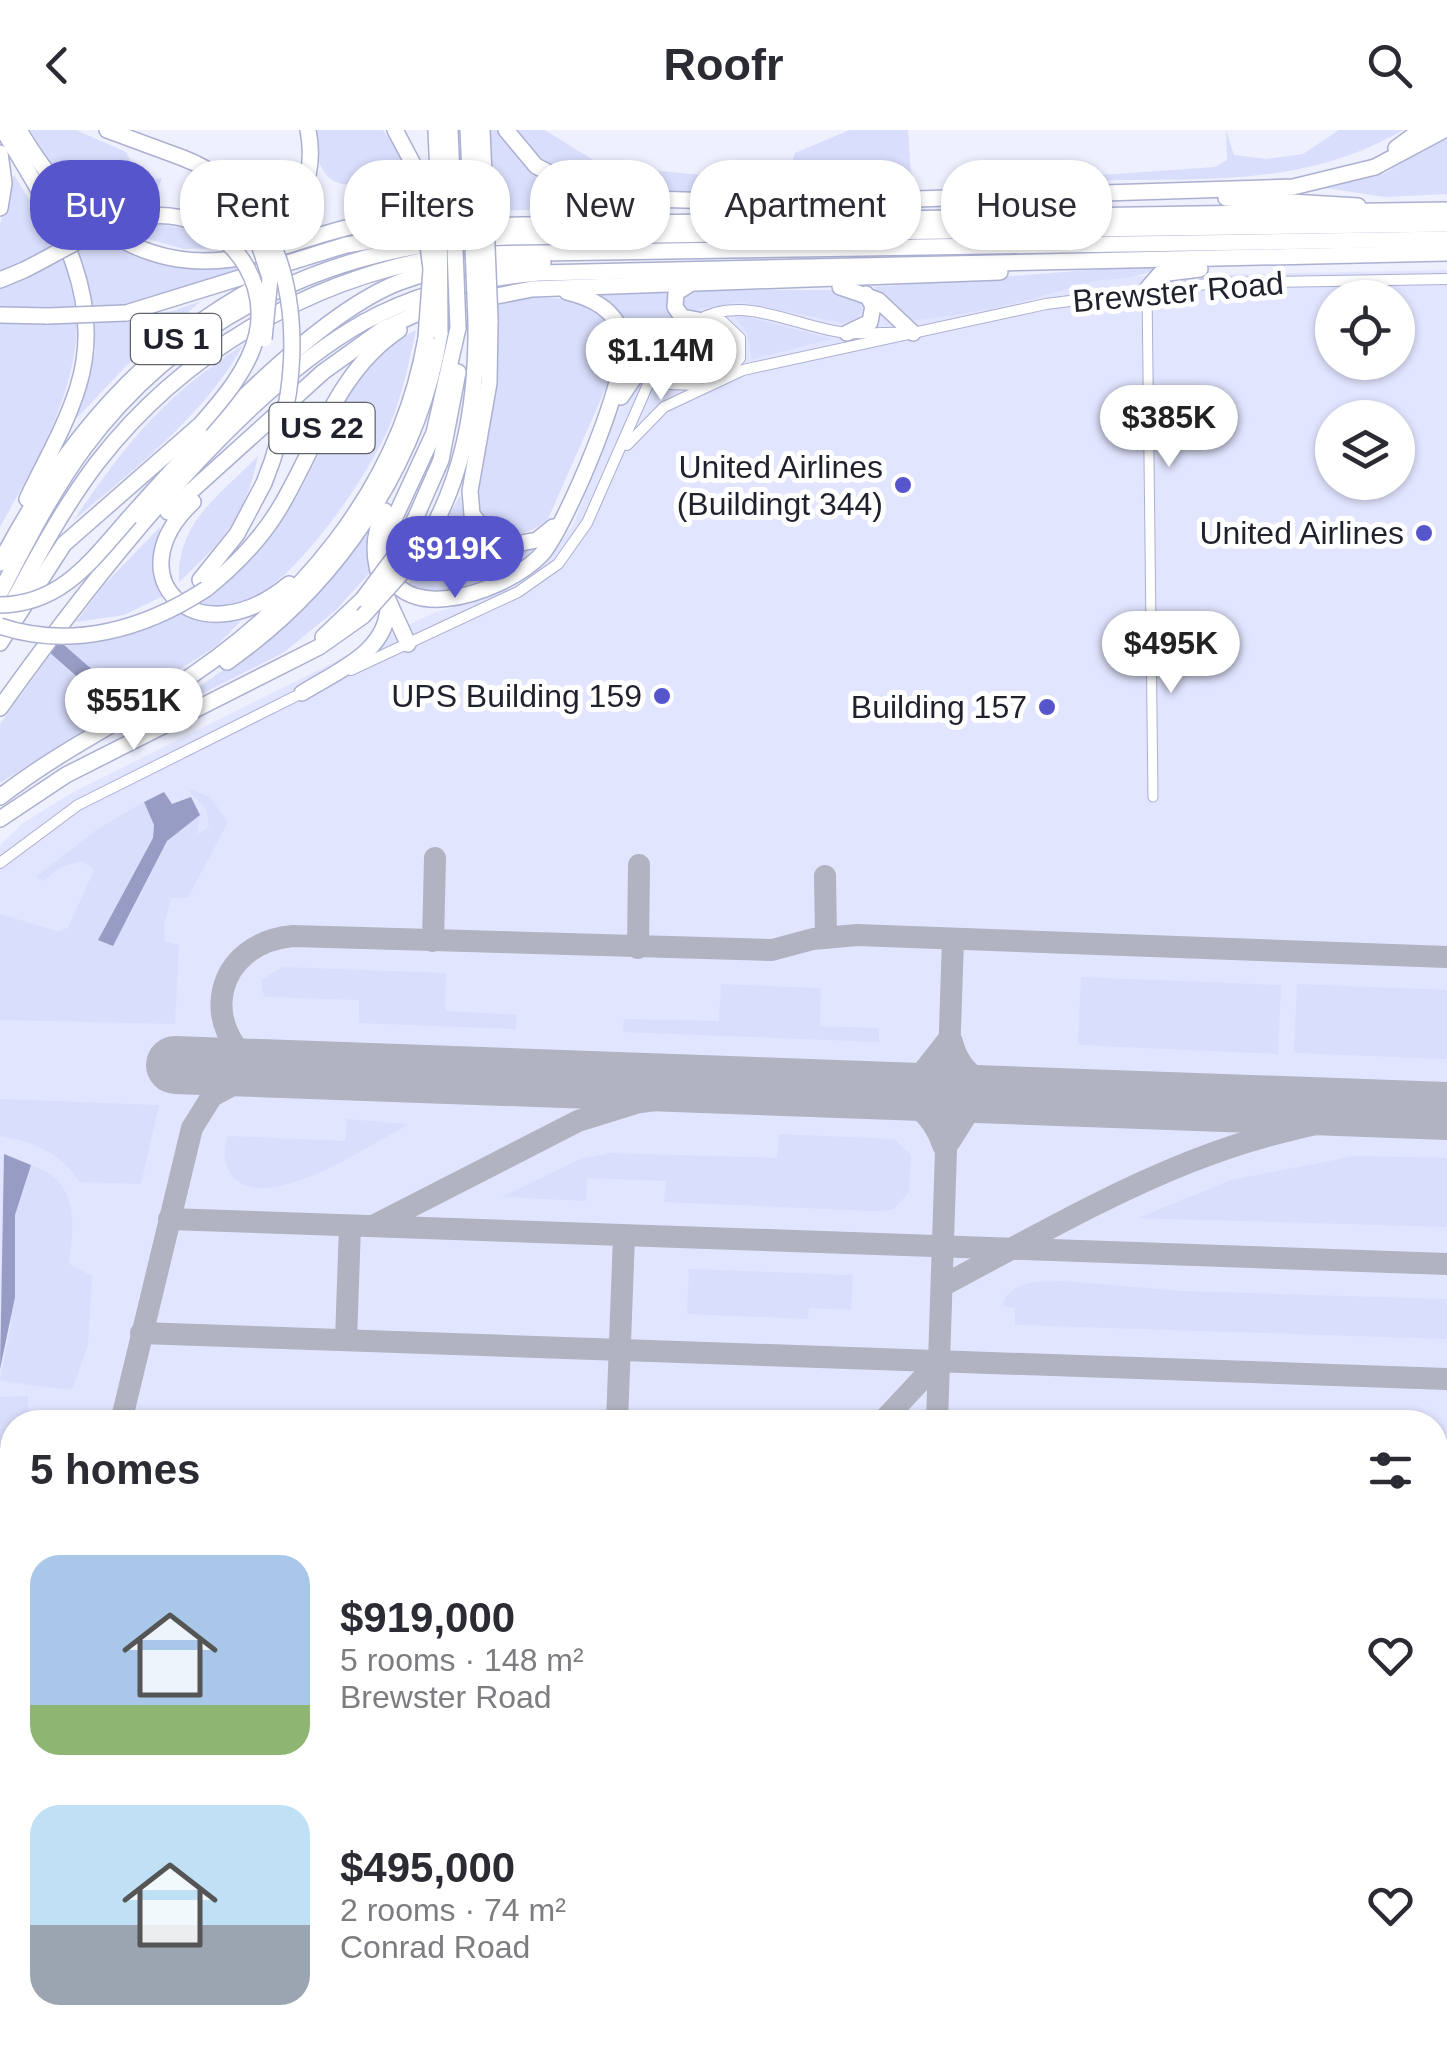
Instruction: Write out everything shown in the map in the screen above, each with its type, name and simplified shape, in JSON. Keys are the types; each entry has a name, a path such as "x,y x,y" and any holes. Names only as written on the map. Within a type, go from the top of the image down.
{"highway":[{"path":"107,130 221,176 249,202 266,228 283,274 292,328 280,432 264,483 237,534 203,584 122,628 58,636 0,626 72,498 140,414 226,343 328,290 394,268 484,253 737,250"},
{"path":"214,257 262,241 290,216 309,174 308,130"},
{"path":"394,130 411,160"},
{"path":"436,130 437,160"},
{"path":"445,160 450,130"},
{"path":"468,130 472,160"},
{"path":"480,160 482,130"},
{"path":"506,130 536,166 582,190 690,200"},
{"path":"1330,180 1377,159 1421,130"},
{"path":"921,199 1293,186 1330,180 1384,163 1444,130"},
{"path":"10,137 63,196 100,227 156,252 243,257 344,230"},
{"path":"0,208 10,137"},
{"path":"4,556 77,391 87,326 72,254 10,137"},
{"path":"0,643 60,549 200,425 239,387 256,360 268,324 270,278 261,240 237,201 209,174 182,158"},
{"path":"1167,190 1191,196 1447,210"},
{"name":"US 1","path":"670,221 1447,210"},
{"path":"0,593 57,488 124,401 192,340 270,292 356,259 438,242 1098,221 1141,214"},
{"path":"0,280 142,217 184,218 224,238 250,276 258,325 242,369 200,425"},
{"path":"682,235 1447,224"},
{"path":"921,248 1447,239"},
{"path":"0,315 126,313 300,256 344,247"},
{"name":"US 1","path":"4,556 84,429 126,382 173,340 224,306 289,271 357,250"},
{"path":"408,644 375,563 373,539 428,427 434,403 436,250"},
{"path":"410,551 445,446 457,387 458,328 446,250"},
{"path":"480,250 488,383 470,491 472,514 489,536 516,545 542,538 566,507"},
{"path":"0,605 38,600 68,584 268,378 349,310 400,282 446,270 493,264 671,261 869,250"},
{"path":"0,708 116,558 198,464 276,388 349,331 432,292 539,274 1447,253"},
{"path":"1148,289 1156,276 1170,271 1271,265 1300,258"},
{"name":"US 22","path":"203,584 246,553 275,516 340,392 360,363 400,329 466,300 532,288 950,276 1015,270 1054,261"},
{"path":"796,282 866,294 878,300 913,333"},
{"path":"599,436 650,352 664,338 691,324 674,307 678,289 690,284"},
{"path":"458,328 434,433 385,535 385,559 392,577 411,594 430,600 478,590 537,558 599,436 623,366 624,342 618,325 592,299 532,288"},
{"path":"847,333 870,322 873,306 866,294"},
{"path":"116,558 307,385 359,344 411,315 466,300"},
{"path":"0,819 80,767 270,672 363,608 448,498 466,440 483,321"},
{"path":"0,797 232,646 290,596 330,550 366,499 394,445 433,335"},
{"path":"67,752 86,746 220,668 275,625 314,585 358,530 398,462 421,408 433,335"},
{"path":"330,550 266,602 228,616 203,614 182,605 168,588 162,566 164,543 180,515 359,344"},
{"path":"0,661 59,562 130,487"},
{"path":"302,693 375,644 387,621 386,589"}],"street":[{"name":"Brewster Road","path":"616,462 654,414 715,382 774,361 1064,301 1148,289 1240,282 1447,279"},
{"path":"1148,289 1153,797"},
{"name":"Brewster Road","path":"0,862 39,830 90,798 518,592 558,564 584,530 662,357 691,324 716,311 738,309 847,333 913,333"},
{"path":"662,357 660,373 669,384 715,382 738,362 742,343 726,323 691,324"}],"shaded area":[{"path":"30,130 76,130 126,152 130,160 48,160"},
{"path":"312,130 383,130 402,160 344,160 342,184 328,176 324,160 319,160"},
{"path":"486,130 499,130 530,170 530,210 510,210 510,160 488,160"},
{"path":"515,130 545,130 593,160 545,160"},
{"path":"850,130 908,130 910,160 793,160 795,153"},
{"path":"1226,130 1234,155 1266,159 1303,154 1339,130 1403,130 1325,163 1286,171 1206,179 1112,180 1112,174 1215,167 1227,160"},
{"path":"1447,135 1447,194 1385,197 1325,188 1384,174"},
{"path":"670,172 690,174 690,194 670,194"},
{"path":"14,175 30,201 30,250 52,250 0,274 0,224"},
{"path":"160,225 180,227 180,248 160,242"},
{"path":"128,250 143,257 236,262 240,269 170,296 94,310 78,251"},
{"path":"64,258 77,310 0,309 0,285"},
{"path":"1159,267 996,308 911,321 873,287"},
{"path":"1447,270 1447,1410 0,1410 0,845 23,823 75,791 433,613 478,600 523,579 552,555 573,525 635,371 637,349 615,295 904,288 1049,278"},
{"path":"669,290 667,302 675,320 648,343 625,376 608,302 599,293"},
{"path":"689,290 837,290 856,296 862,309 857,320 843,323 740,302 687,311 682,307 681,296"},
{"path":"529,297 570,299 602,313 616,341 612,374 548,519 515,534 506,533 489,521 475,499 498,347 496,304"},
{"path":"201,301 125,367 76,419 95,351 94,321 173,311"},
{"path":"733,315 832,339 752,359 747,333"},
{"path":"0,320 77,322 75,349 61,403 0,527"},
{"path":"710,327 720,328 732,338 728,358 702,376 670,375 667,366 679,347"},
{"path":"416,330 389,427 363,476 322,534 275,583 251,599 224,607 197,603 273,532 293,503 356,384 392,345"},
{"path":"243,345 188,418 74,520 148,423 191,383"},
{"path":"258,456 247,495 230,526 179,582 180,561 192,527"},
{"path":"460,496 469,522 484,539 506,548 533,550 474,586 443,591 408,584"},
{"path":"160,527 155,564 163,596 124,615 76,622 105,584"},
{"path":"366,533 372,570 336,610 283,653 144,723 206,682 292,615"},
{"path":"180,613 220,623 241,621 215,647 0,783 0,724 50,655 62,646 108,640"},
{"path":"186,788 210,797 228,822 188,897 171,898 164,925 165,942 179,945 175,1024 0,1020 0,914 57,931 68,928 94,870 82,861 61,867 43,881 36,877 96,830 144,802 154,825 153,838 98,939 128,920 167,841 200,815 197,834 209,827 206,809"},
{"path":"164,792 172,804 191,797 200,815 167,841 113,946 98,940 153,838 154,825 144,802"},
{"path":"283,967 446,973 445,1011 517,1015 516,1029 359,1023 359,1000 264,997 261,980"},
{"path":"1081,977 1281,985 1278,1054 1078,1045"},
{"path":"721,984 821,988 820,1026 879,1028 879,1042 623,1032 624,1019 719,1021"},
{"path":"1297,984 1447,990 1447,1059 1294,1053"},
{"path":"0,1099 159,1105 141,1184 80,1182 46,1150 0,1136"},
{"path":"347,1119 409,1124 345,1160 291,1183 267,1188 246,1186 226,1165 228,1136 345,1141"},
{"path":"779,1134 894,1139 911,1155 909,1192 893,1210 875,1211 664,1202 666,1181 587,1178 586,1201 502,1197 578,1160 609,1153 777,1158"},
{"path":"4,1154 31,1165 15,1215 15,1297 0,1369"},
{"path":"1355,1156 1447,1158 1447,1227 1138,1218 1231,1180"},
{"path":"31,1165 47,1172 66,1192 72,1218 69,1264 92,1276 88,1345 72,1390 0,1381 11,1326 15,1215"},
{"path":"689,1269 853,1275 851,1310 809,1308 808,1319 687,1314"},
{"path":"1064,1281 1183,1291 1447,1299 1447,1339 1015,1325 1015,1308 1002,1306 1019,1286"},
{"path":"28,1396 28,1410 0,1410 0,1397"}],"waterway":[{"path":"56,648 97,684 112,712"}],"taxiway":[{"path":"433,941 435,858"},
{"path":"638,948 639,865"},
{"path":"825,876 826,937"},
{"path":"124,1410 192,1128 212,1096 260,1070 240,1052 227,1032 223,990 231,970 246,954 267,942 293,936 772,950 813,939 857,935 1447,957"},
{"path":"937,1410 953,939"},
{"path":"881,1091 919,1077 948,1040"},
{"path":"952,1042 962,1065 979,1080 1025,1097"},
{"path":"375,1225 578,1121 636,1103 740,1087"},
{"path":"878,1092 919,1109 933,1124 943,1145"},
{"path":"950,1141 967,1114 1010,1096"},
{"path":"942,1286 1112,1196 1223,1150 1344,1118 1412,1110"},
{"path":"169,1219 1447,1264"},
{"path":"346,1340 350,1226"},
{"path":"617,1410 624,1236"},
{"path":"141,1333 1447,1379"},
{"path":"893,1410 939,1361"}],"runway":[{"path":"175,1065 1447,1111"}],"place":[{"name":"United Airlines (Buildingt 344)","path":"903,485"},
{"name":"United Airlines","path":"1424,533"},
{"name":"UPS Building 159","path":"662,696"},
{"name":"Building 157","path":"1047,707"}]}
